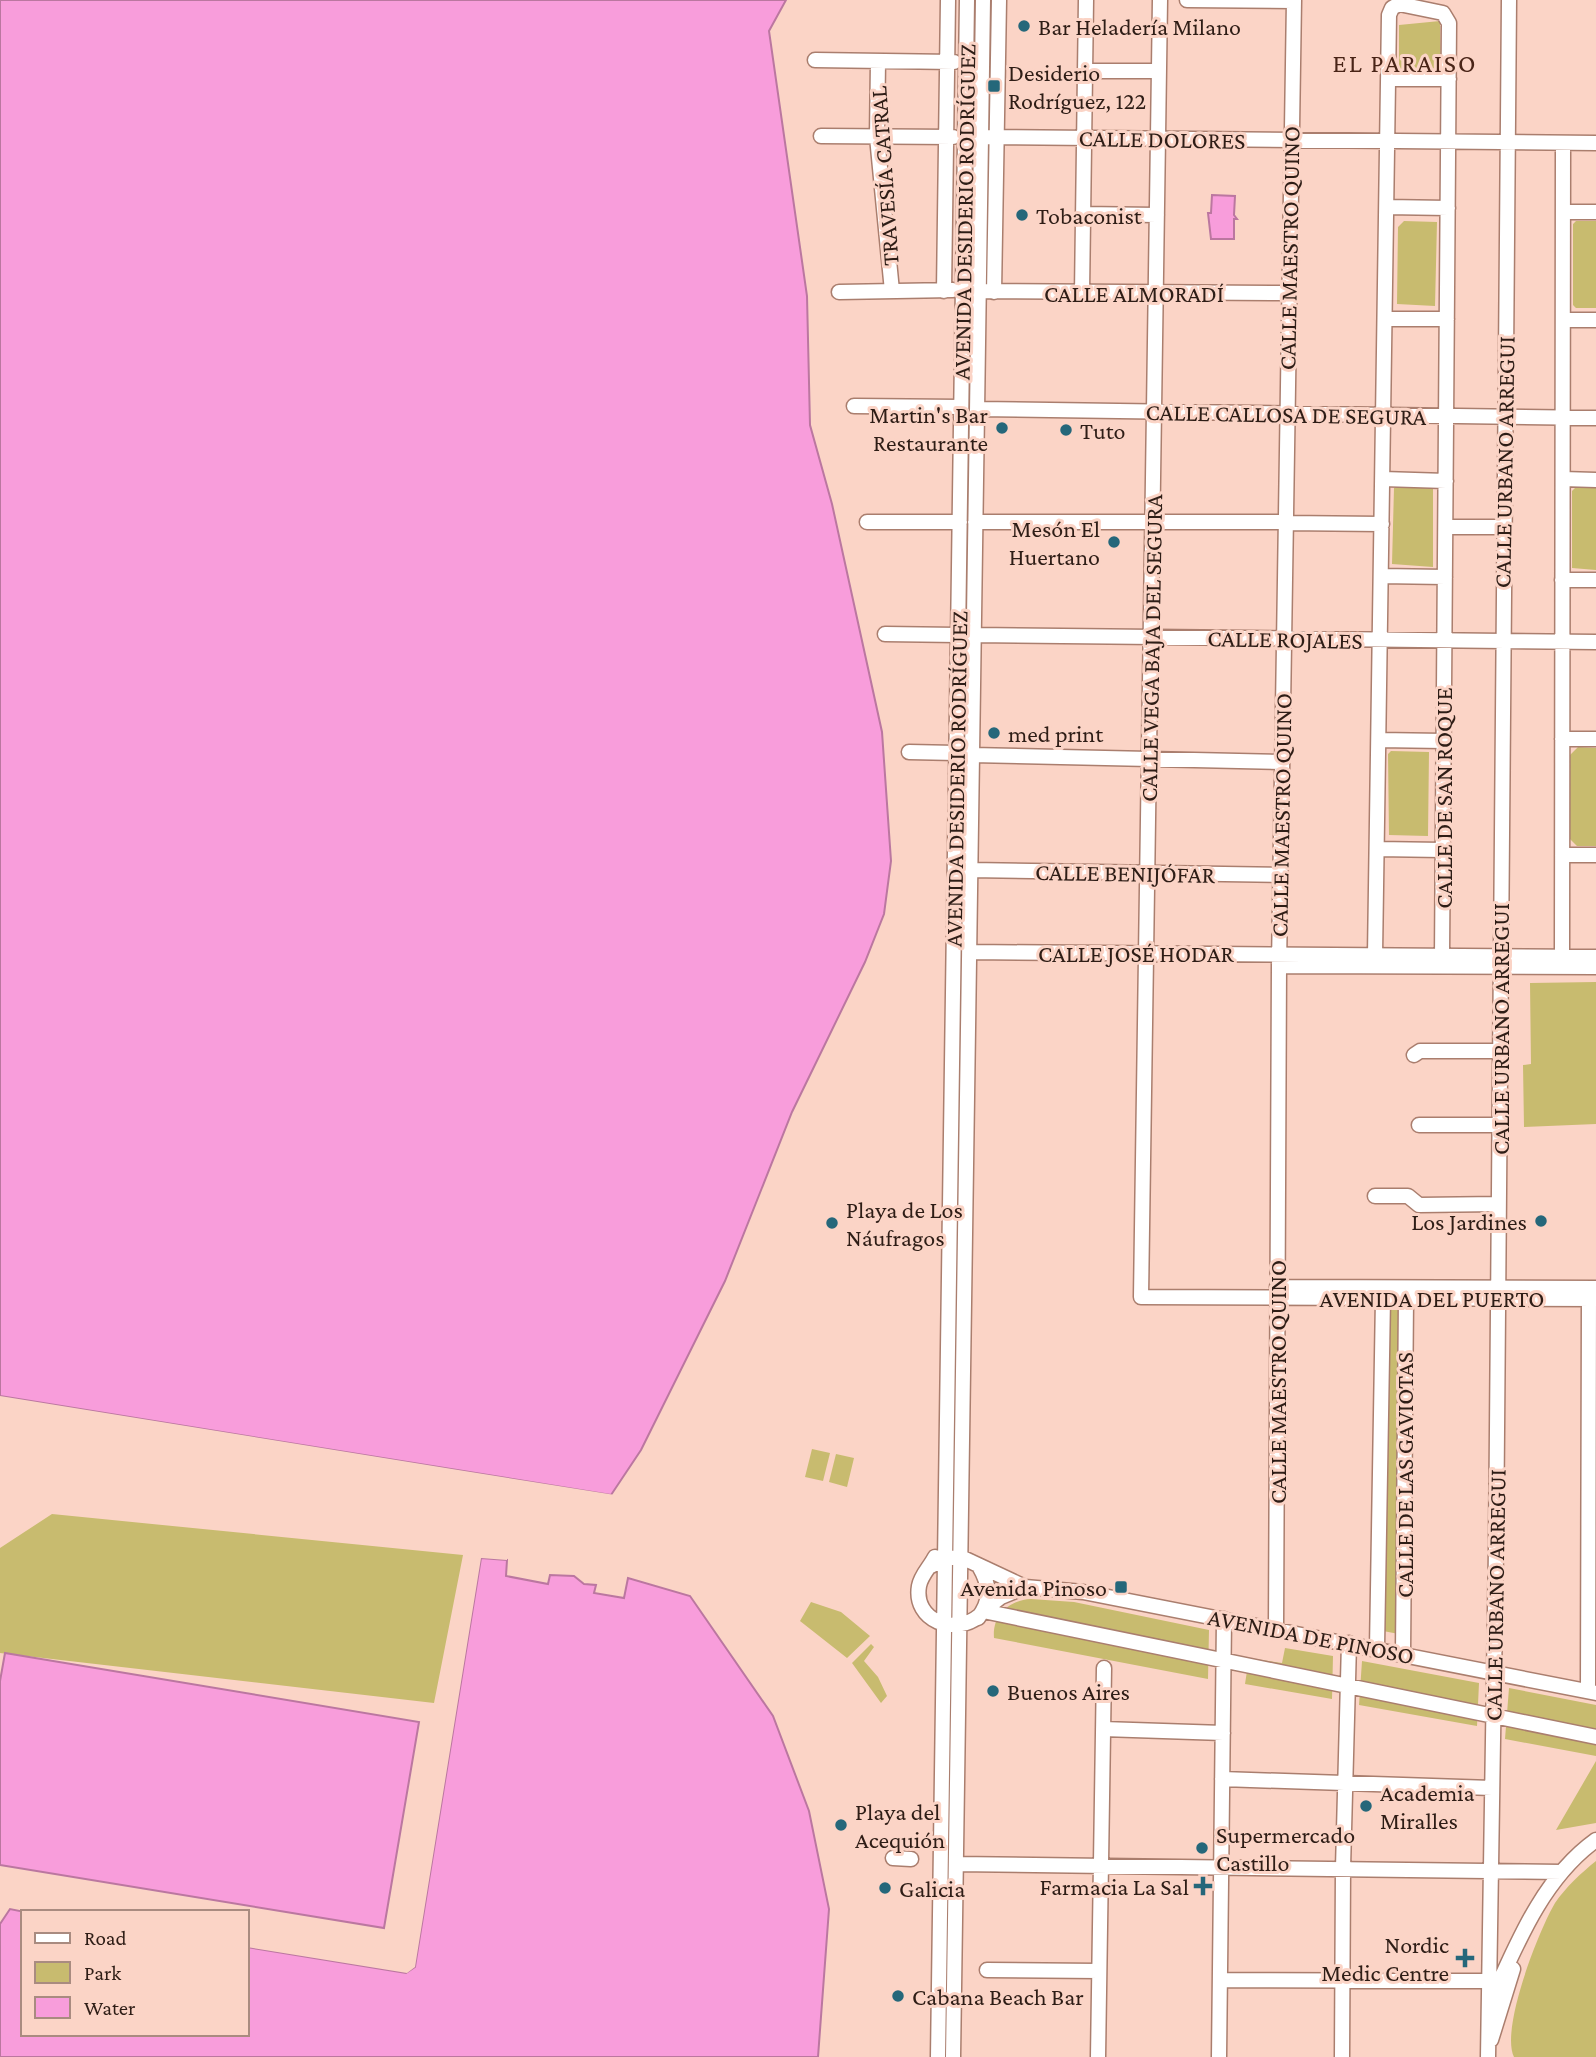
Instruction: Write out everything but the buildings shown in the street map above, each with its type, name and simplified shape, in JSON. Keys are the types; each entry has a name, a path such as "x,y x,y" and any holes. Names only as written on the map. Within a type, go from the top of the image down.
{"street":[{"name":"AVENIDA DESIDERIO RODRÍGUEZ","path":"944,291 948,0"},
{"name":"AVENIDA DESIDERIO RODRÍGUEZ","path":"953,1534 956,753 967,0"},
{"name":"AVENIDA DESIDERIO RODRÍGUEZ","path":"983,0 981,137 986,292"},
{"name":"AVENIDA DESIDERIO RODRÍGUEZ","path":"938,2057 945,1558 953,1534 969,952 977,409 996,138 999,0"},
{"path":"1082,293 1086,0"},
{"name":"CALLE VEGA BAJA DEL SEGURA","path":"1141,1297 1160,0"},
{"path":"1187,0 1293,1"},
{"name":"CALLE URBANO ARREGUI","path":"1490,2054 1508,0"},
{"name":"CALLE MAESTRO QUINO","path":"1276,1630 1279,960 1293,1"},
{"name":"CALLE DE SAN ROQUE","path":"1389,79 1389,15 1394,7 1403,4 1440,12 1448,17 1442,956"},
{"path":"815,60 966,63"},
{"name":"TRAVESÍA CATRAL","path":"878,61 877,136 892,291"},
{"path":"1086,71 1159,71"},
{"path":"1376,955 1389,79 1449,79"},
{"path":"821,136 965,137"},
{"name":"CALLE DOLORES","path":"981,137 1596,143"},
{"path":"1562,957 1563,143"},
{"path":"1387,207 1448,208"},
{"path":"1564,212 1596,212"},
{"path":"1083,214 1157,215"},
{"path":"839,292 963,290"},
{"name":"CALLE ALMORADÍ","path":"986,292 1288,293"},
{"path":"1385,319 1447,319"},
{"path":"1563,320 1596,320"},
{"path":"854,405 961,407"},
{"name":"CALLE CALLOSA DE SEGURA","path":"977,409 1596,418"},
{"path":"1382,479 1446,481"},
{"path":"1563,479 1596,480"},
{"path":"867,522 960,522"},
{"path":"975,522 1382,524"},
{"path":"1446,527 1503,527"},
{"path":"1381,576 1445,577"},
{"path":"1562,580 1596,580"},
{"path":"885,634 958,635"},
{"name":"CALLE ROJALES","path":"974,635 1596,642"},
{"path":"1562,738 1596,739"},
{"path":"1378,740 1444,741"},
{"path":"909,752 956,753"},
{"path":"972,755 1282,762"},
{"path":"1377,849 1443,849"},
{"path":"1562,855 1596,855"},
{"name":"CALLE BENIJÓFAR","path":"970,870 1280,875"},
{"name":"CALLE JOSÉ HODAR","path":"969,952 1146,953 1279,960 1500,962 1596,967"},
{"name":"CALLE JOSÉ HODAR","path":"1279,960 1376,955 1442,956 1500,962 1596,957"},
{"path":"1414,1055 1420,1051 1499,1051"},
{"path":"1419,1125 1499,1125"},
{"path":"1375,1196 1408,1196 1419,1205 1499,1204"},
{"name":"AVENIDA DEL PUERTO","path":"1141,1297 1278,1292 1594,1295"},
{"name":"AVENIDA DEL PUERTO","path":"1278,1292 1383,1298 1498,1293"},
{"path":"1592,1692 1594,1295"},
{"name":"CALLE DE LAS GAVIOTAS","path":"1377,1648 1383,1298"},
{"name":"CALLE DE LAS GAVIOTAS","path":"1403,1653 1406,1298"},
{"path":"953,1534 961,1557 953,2057"},
{"path":"953,1534 919,1586 920,1602 928,1616 944,1625 960,1626 1001,1597 1025,1587"},
{"path":"953,1534 981,1569 988,1585 981,1613 959,1649"},
{"path":"931,1566 945,1558 961,1557"},
{"name":"AVENIDA DE PINOSO","path":"961,1557 981,1569 1025,1587 1083,1592 1592,1692"},
{"path":"981,1613 1596,1737"},
{"path":"1219,2057 1224,1619"},
{"path":"1342,2057 1343,1868 1349,1643"},
{"path":"1098,2057 1104,1668"},
{"path":"1102,1729 1223,1733"},
{"path":"1222,1779 1492,1788"},
{"path":"1489,2006 1541,1900 1562,1872 1596,1840"},
{"path":"893,1858 911,1859"},
{"path":"956,1864 1562,1872"},
{"path":"1490,2054 1517,1947"},
{"path":"981,1970 1099,1970"},
{"path":"1220,1980 1489,1981"}],"green space":[{"path":"1440,21 1441,68 1399,70 1399,25"},
{"path":"1404,221 1437,222 1435,306 1397,304 1398,227"},
{"path":"1576,221 1596,221 1596,308 1576,308 1573,305 1573,224"},
{"path":"1576,487 1596,488 1596,570 1572,568 1572,491"},
{"path":"1394,488 1433,488 1433,567 1392,564"},
{"path":"1578,747 1596,748 1596,846 1577,846 1570,839 1569,756"},
{"path":"1391,751 1429,752 1428,836 1389,835 1388,754"},
{"path":"1596,982 1596,1124 1524,1127 1523,1065 1531,1064 1530,983"},
{"path":"1385,1310 1401,1310 1399,1634 1383,1631"},
{"path":"812,1449 830,1453 823,1481 805,1477"},
{"path":"836,1454 854,1458 847,1487 829,1482"},
{"path":"52,1514 463,1555 434,1703 0,1653 0,1548"},
{"path":"1031,1599 1074,1602 1209,1630 1208,1679 994,1638 996,1622 1004,1610 1016,1602"},
{"path":"811,1602 841,1612 870,1636 847,1658 800,1621"},
{"path":"871,1644 874,1647 864,1661 878,1677 887,1696 881,1703 852,1663"},
{"path":"1285,1648 1333,1656 1332,1699 1245,1684 1249,1658 1282,1663"},
{"path":"1362,1661 1479,1683 1477,1726 1359,1705"},
{"path":"1509,1688 1596,1705 1596,1756 1505,1739"},
{"path":"1596,1761 1596,1823 1556,1830"},
{"path":"1596,1861 1596,2057 1514,2057 1511,2043 1512,2025 1531,1956 1559,1897"}],"water":[{"path":"0,0 786,0 769,31 807,296 810,425 832,504 882,732 891,861 884,914 865,962 792,1112 725,1281 641,1450 611,1495 0,1396"},
{"path":"1212,195 1235,196 1234,215 1237,219 1234,219 1234,239 1211,239 1208,213 1211,213"},
{"path":"481,1558 507,1560 506,1576 548,1584 550,1575 574,1576 584,1584 596,1585 594,1593 624,1598 628,1578 690,1596 773,1716 809,1811 829,1909 818,2057 0,2057 0,1924 10,1909 21,1911 21,2036 248,2036 248,1947 406,1973 415,1967"},
{"path":"5,1653 419,1722 384,1928 0,1865 0,1681"}],"pier":[{"path":"0,1396 615,1495 611,1498 578,1494 0,1400"},
{"path":"481,1554 507,1557 507,1560 481,1558 415,1967 407,1973 248,1947 248,1944 406,1969 412,1965 478,1557"}],"place":[{"name":"Bar Heladería Milano","path":"1024,26"},
{"name":"Desiderio Rodríguez, 122","path":"994,86"},
{"name":"Tobaconist","path":"1022,215"},
{"name":"Martin's Bar Restaurante","path":"1002,428"},
{"name":"Tuto","path":"1066,430"},
{"name":"Mesón El Huertano","path":"1114,542"},
{"name":"med print","path":"994,733"},
{"name":"Los Jardines","path":"1541,1221"},
{"name":"Playa de Los Náufragos","path":"832,1223"},
{"name":"Avenida Pinoso","path":"1121,1587"},
{"name":"Buenos Aires","path":"993,1691"},
{"name":"Academia Miralles","path":"1366,1806"},
{"name":"Playa del Acequión","path":"841,1825"},
{"name":"Supermercado Castillo","path":"1202,1848"},
{"name":"Farmacia La Sal","path":"1203,1886"},
{"name":"Galicia","path":"885,1888"},
{"name":"Nordic Medic Centre","path":"1465,1958"},
{"name":"Cabana Beach Bar","path":"898,1996"}],"district":[{"name":"EL PARAISO","path":"1405,63"}]}
